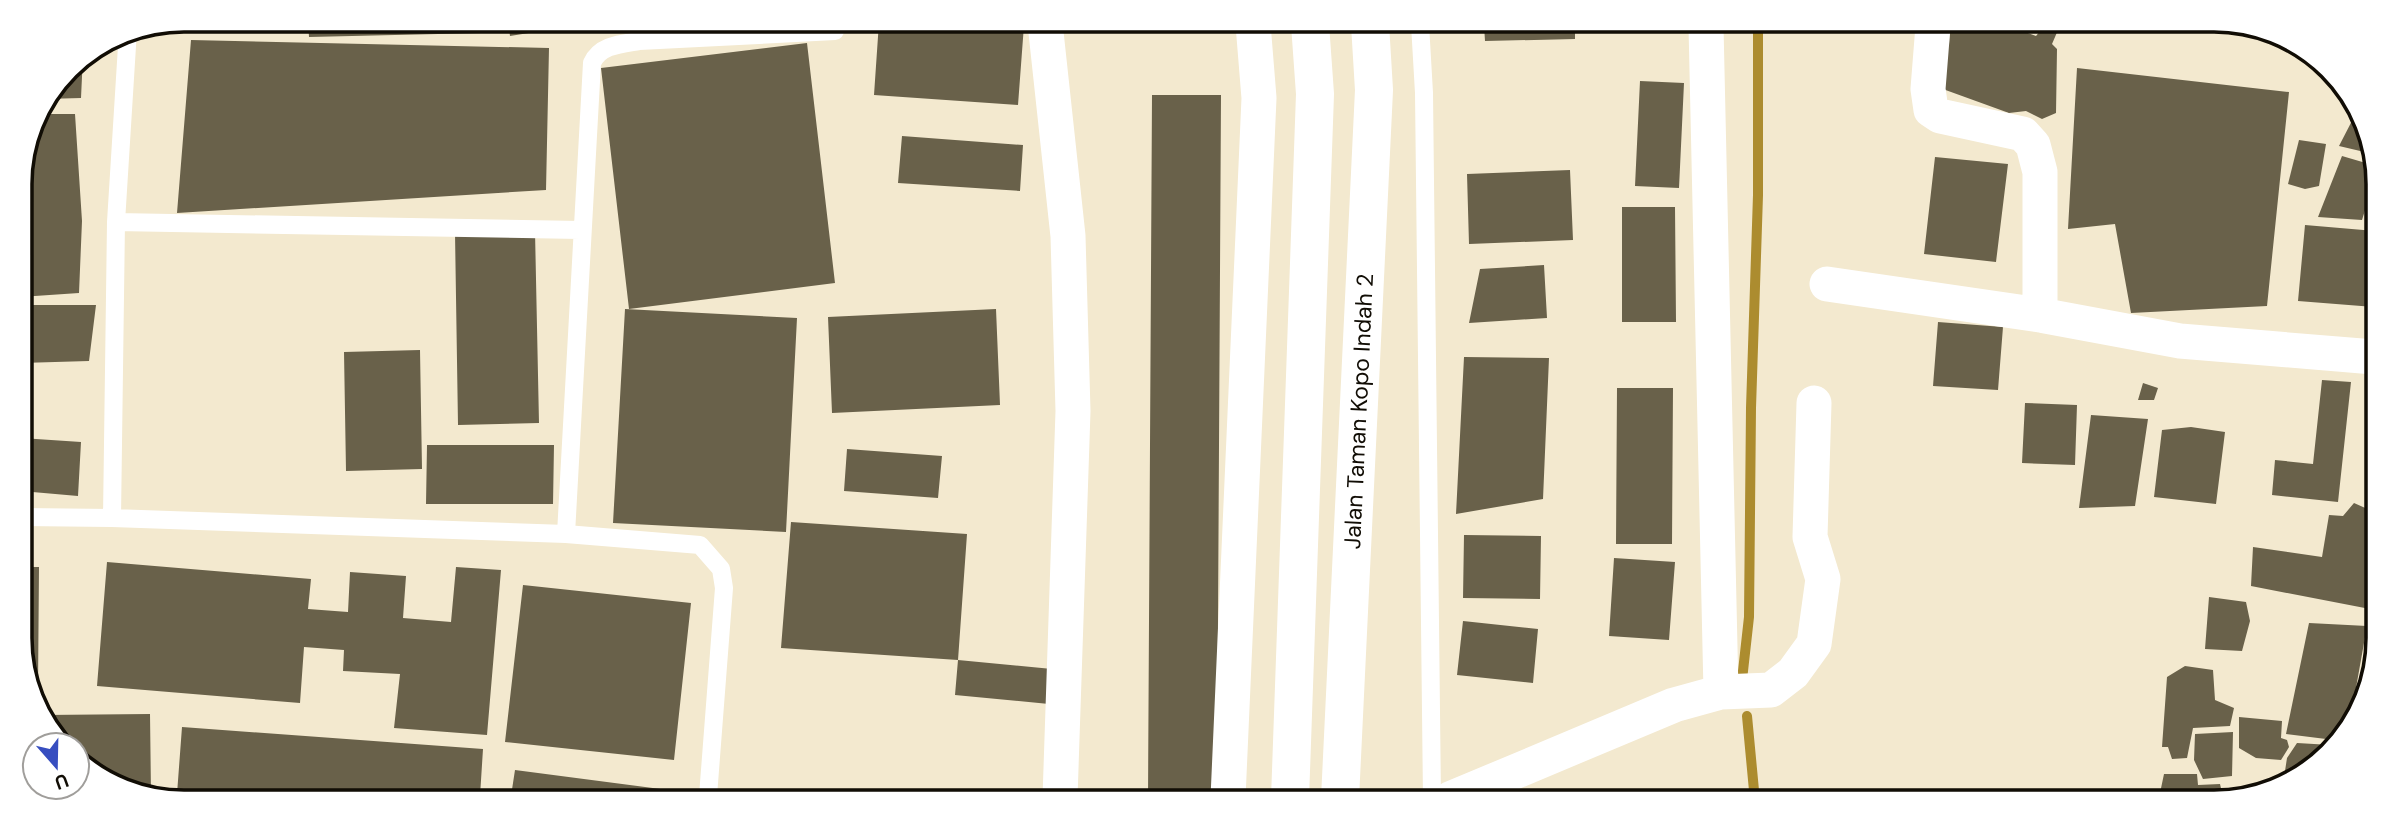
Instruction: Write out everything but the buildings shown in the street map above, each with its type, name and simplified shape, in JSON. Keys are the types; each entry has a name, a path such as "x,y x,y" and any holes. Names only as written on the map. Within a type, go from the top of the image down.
{"main road":[{"path":"1290,790 1315,94 1311,32"},
{"name":"Jalan Taman Kopo Indah 2","path":"1341,790 1374,90 1370,32"},
{"path":"1297,600 1352,594"}],"street":[{"path":"1046,32 1068,236 1072,397 1060,790"},
{"path":"1228,790 1259,98 1254,32"},
{"path":"1706,32 1721,692"},
{"path":"1933,32 1928,89 1931,110 1940,116 2023,134 2033,145 2040,172 2040,315"},
{"path":"1827,284 2040,315 2180,341 2366,356"},
{"path":"1471,790 1674,705 1721,692 1770,690 1793,673 1814,644 1824,579 1810,537 1814,403"}],"lane":[{"path":"566,534 581,230 592,63 595,56 615,45 639,41 815,32"},
{"path":"1420,32 1424,93 1432,790"},
{"path":"112,518 116,222 127,43"},
{"path":"116,222 581,230"},
{"path":"32,517 566,534 700,545 721,569 724,588 708,790"}],"waterway":[{"path":"1742,680 1749,617 1751,408 1758,195 1758,32"},
{"path":"1747,716 1754,790"}]}
